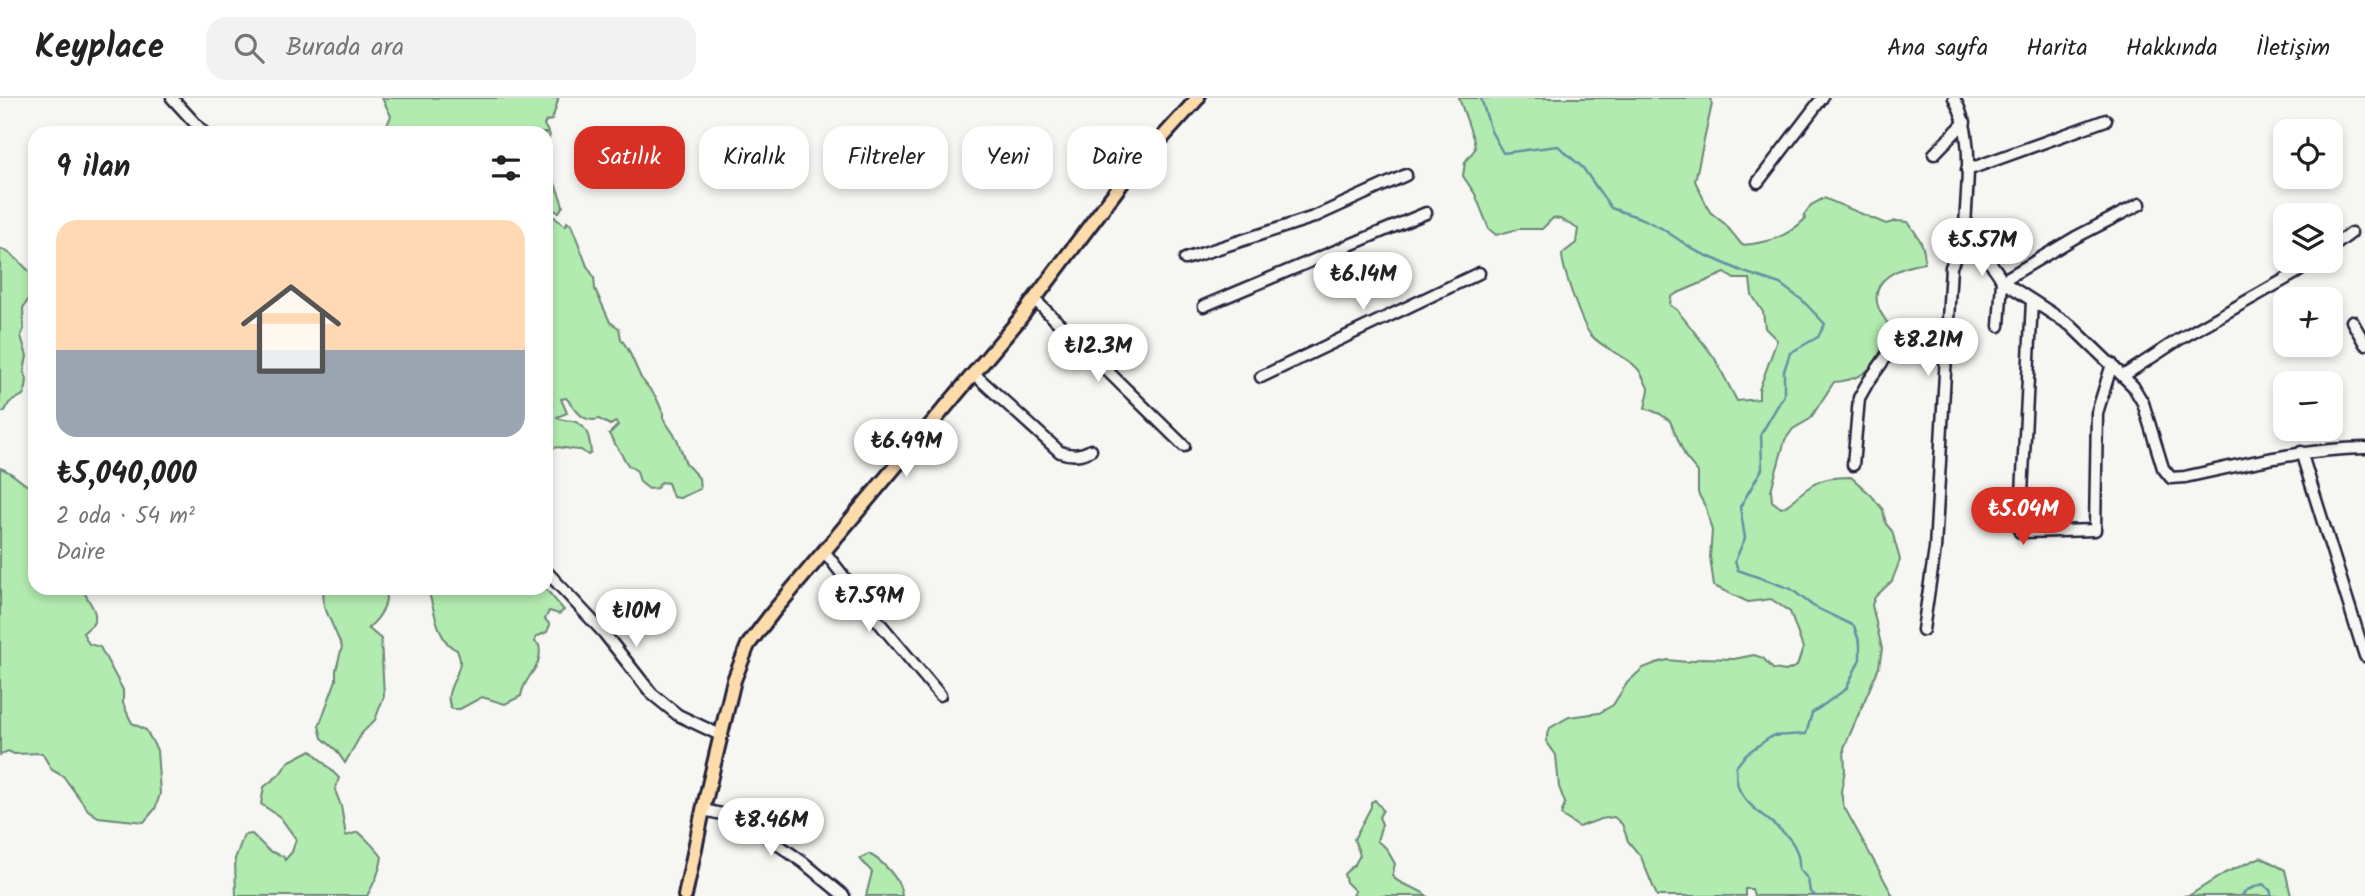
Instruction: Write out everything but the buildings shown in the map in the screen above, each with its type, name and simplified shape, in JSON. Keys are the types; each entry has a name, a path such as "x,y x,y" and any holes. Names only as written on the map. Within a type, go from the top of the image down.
{"main road":[{"path":"685,896 720,735 734,680 748,645 1034,299 1125,179 1198,98"}],"street":[{"path":"172,98 198,126"},
{"path":"1758,182 1822,98"},
{"path":"1954,98 1965,122 1965,230 1970,241 1998,272 2002,281 1999,326"},
{"path":"1967,170 2106,120"},
{"path":"1934,154 1965,122"},
{"path":"1185,259 1314,216 1406,175"},
{"path":"2002,281 2076,237 2140,204"},
{"path":"1204,306 1426,213"},
{"path":"2343,239 2351,233"},
{"path":"1923,630 1935,548 1951,267 1957,253 1970,241"},
{"path":"2123,376 2178,340 2296,273"},
{"path":"1261,377 1479,274"},
{"path":"2002,281 2070,325 2133,386 2143,403 2163,468 2171,478 2301,452 2365,448"},
{"path":"1034,299 1184,446"},
{"path":"2032,301 2020,532 2095,530 2097,413 2112,364"},
{"path":"2352,321 2365,344"},
{"path":"1853,465 1859,398 1868,382 1894,346 1904,337 1946,336"},
{"path":"974,373 1060,452 1069,456 1091,450"},
{"path":"2301,452 2365,656"},
{"path":"824,551 940,695"},
{"path":"553,578 604,633 652,694 678,715 720,735"},
{"path":"703,810 741,818 804,863 844,896"}],"green space":[{"path":"382,98 558,98 552,120 546,121 545,126 387,126 391,116"},
{"path":"1459,98 1710,98 1712,104 1695,181 1710,212 1725,224 1742,245 1760,243 1783,235 1805,219 1804,215 1811,205 1824,198 1886,224 1908,222 1918,236 1923,246 1924,263 1896,271 1882,282 1878,290 1879,309 1890,328 1877,358 1872,366 1857,377 1834,382 1810,419 1793,429 1785,440 1771,490 1772,501 1781,508 1818,482 1851,477 1883,510 1886,524 1892,531 1900,560 1892,581 1875,597 1872,605 1882,649 1879,667 1844,748 1845,770 1841,791 1843,805 1893,896 1754,896 1752,889 1745,889 1745,896 1657,896 1641,857 1628,841 1622,824 1614,817 1579,827 1561,815 1565,803 1559,787 1556,755 1546,741 1550,728 1569,717 1599,713 1613,705 1627,683 1643,668 1656,663 1668,660 1687,662 1702,658 1734,659 1754,655 1763,658 1773,669 1786,671 1797,666 1803,648 1790,612 1771,599 1748,602 1714,586 1710,557 1712,531 1706,508 1698,493 1698,472 1686,458 1670,421 1645,408 1649,390 1638,369 1591,335 1578,309 1562,254 1576,243 1578,229 1553,218 1542,229 1518,229 1496,235 1489,229 1475,194 1463,176 1465,162 1475,149","holes":["1725,273 1734,279 1750,279 1752,295 1763,312 1765,328 1777,340 1759,390 1759,399 1737,401 1714,357 1677,310 1670,305 1671,297"]},
{"path":"553,177 563,206 559,212 553,210"},
{"path":"553,216 566,226 567,222 571,224 610,322 619,328 621,339 641,378 656,397 663,418 677,439 686,464 699,478 700,489 680,498 673,497 668,483 661,482 657,488 649,489 640,482 637,471 628,465 609,434 618,425 616,422 610,425 599,419 583,417 566,398 561,399 567,413 557,417 578,423 585,429 591,453 588,455 581,450 553,448"},
{"path":"0,249 14,256 28,270 28,300 23,308 24,329 21,336 27,356 24,372 27,379 26,388 23,395 9,403 5,411 0,413"},
{"path":"0,468 28,486 28,595 86,595 95,620 83,633 89,644 100,647 123,690 123,703 132,723 146,730 157,750 160,794 155,809 144,822 98,817 88,810 63,776 52,770 42,753 14,754 8,751 0,755"},
{"path":"323,595 386,595 382,610 368,628 381,639 384,696 375,720 362,733 345,763 336,750 322,738 319,726 336,680 342,647 324,606"},
{"path":"429,595 551,595 564,610 559,614 549,611 545,619 550,625 547,632 536,637 539,660 521,696 505,704 482,697 460,709 452,709 449,697 460,658 457,650 450,646 440,632"},
{"path":"311,750 339,778 335,790 341,806 346,836 358,832 382,857 372,887 367,896 236,896 235,859 244,835 252,834 269,851 283,856 285,860 292,852 296,839 280,817 261,804 264,787 280,774 288,762"},
{"path":"1375,800 1383,810 1379,817 1382,824 1377,841 1386,848 1395,864 1392,876 1427,896 1353,896 1355,891 1346,882 1344,874 1360,855 1354,839 1371,802"},
{"path":"869,854 891,872 899,884 902,896 866,896 872,872 860,859"},
{"path":"2261,857 2285,870 2291,896 2183,896 2190,895 2225,873"}],"waterway":[{"path":"1481,98 1491,131 1503,153 1558,146 1583,168 1611,208 1661,228 1696,251 1780,284 1802,300 1825,324 1818,337 1790,353 1784,371 1784,395 1761,434 1762,469 1740,507 1745,538 1735,561 1738,570 1791,589 1813,606 1854,626 1860,644 1860,659 1846,689 1812,713 1806,734 1772,736 1746,754 1736,767 1739,789 1746,800 1793,844 1798,855 1799,869 1808,879 1810,892 1816,896"},
{"path":"2241,896 2247,890 2263,884 2272,896"}]}
